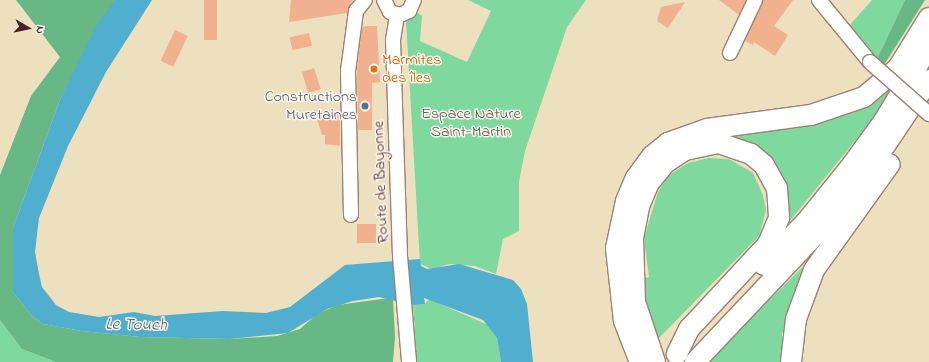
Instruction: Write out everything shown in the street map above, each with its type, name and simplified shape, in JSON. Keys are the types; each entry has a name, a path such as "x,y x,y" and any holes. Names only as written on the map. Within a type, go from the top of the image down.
{"highway":[{"path":"655,362 640,350 619,295 616,248 626,201 636,178 652,156 668,143 707,129 811,115 864,97 898,68 929,18"},
{"path":"673,358 806,222 884,121 929,46"},
{"path":"695,362 818,232 866,174 929,80"},
{"path":"791,362 796,319 814,270 929,107"},
{"path":"640,350 635,302 633,245 639,206 649,183 665,163 685,150 719,143 746,152 764,165 777,188 780,205 775,231 768,244 689,329 673,358"}],"street":[{"path":"351,215 348,71 356,11 365,0"},
{"path":"384,0 387,9 397,15 409,11 414,0"},
{"path":"730,52 755,0"},
{"path":"819,0 870,62 929,114"},
{"name":"Route de Bayonne","path":"397,15 393,40 400,256 407,358"}],"green space":[{"path":"16,0 115,0 61,97 13,228 13,292 32,316 43,324 82,331 140,337 230,339 277,336 300,329 317,314 338,305 389,298 393,299 395,338 393,362 56,362 22,349 0,320 0,175 31,96 60,57"},
{"name":"Espace Nature Saint-Martin","path":"468,0 586,0 567,27 525,151 519,182 519,231 503,239 496,274 475,266 449,264 432,269 420,264 406,20 418,13 422,16 420,41 467,62 491,11"},
{"path":"872,0 905,0 877,59 848,27"},
{"path":"905,0 925,0 884,65 877,59"},
{"path":"888,90 890,94 863,131 784,228 786,209 732,140 736,131 839,116"},
{"path":"709,158 729,159 753,173 763,195 766,210 761,229 759,236 658,339 646,308 643,279 649,277 644,238 658,192 668,176 688,163"},
{"path":"809,261 793,297 782,334 782,362 706,362"},
{"path":"429,299 488,325 497,338 501,362 417,362 413,305 425,304"},
{"path":"0,320 22,349 56,362 0,362"}],"water":[{"name":"Le Touch","path":"115,0 152,0 106,72 68,146 39,218 35,252 39,274 42,287 56,305 69,312 99,317 134,312 155,316 223,311 266,313 290,307 345,265 420,259 421,266 427,269 459,264 513,280 521,289 527,304 533,362 501,362 497,338 483,320 424,298 425,304 413,305 379,297 353,301 327,309 288,333 230,339 140,337 82,331 43,324 32,316 13,292 13,228 61,97 98,23"}],"building":[{"path":"204,0 217,0 217,40 204,40"},
{"path":"291,0 352,0 347,13 289,22"},
{"path":"719,0 746,0 739,15"},
{"path":"763,0 793,0 774,26 788,35 775,56 754,42 753,45 745,41"},
{"path":"685,2 668,28 657,21 661,7"},
{"path":"377,26 380,82 372,83 372,130 358,130 357,71 362,27"},
{"path":"175,30 188,36 173,67 161,61"},
{"path":"309,33 312,46 292,50 290,37"},
{"path":"314,68 321,89 308,93 302,72"},
{"path":"314,110 334,113 336,117 336,112 340,113 340,146 325,144 325,135 322,135"},
{"path":"357,224 376,224 376,243 357,243"}],"place":[{"name":"Marmites des îles","path":"374,69"},
{"name":"Constructions Muretaines","path":"365,106"}]}
